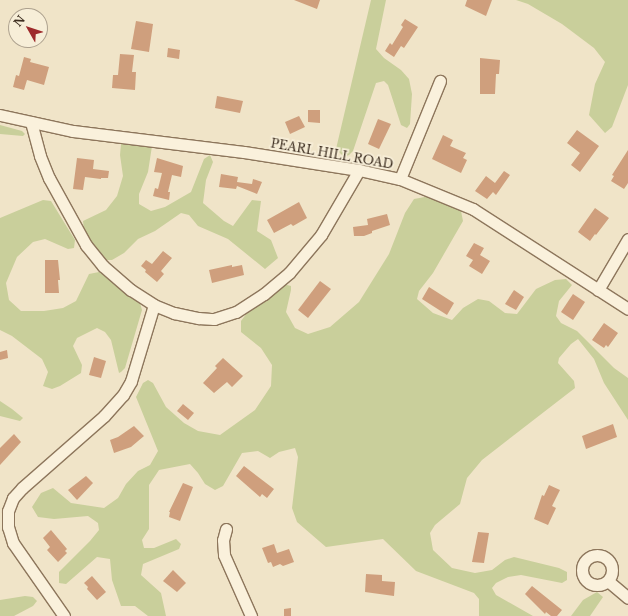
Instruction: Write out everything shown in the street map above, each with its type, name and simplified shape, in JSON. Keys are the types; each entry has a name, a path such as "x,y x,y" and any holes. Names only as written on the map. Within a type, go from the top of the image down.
{"street":[{"path":"400,179 440,81"},
{"name":"PEARL HILL ROAD","path":"0,115 73,131 182,143 359,170 400,179 473,209 560,263 628,309"},
{"path":"31,122 45,168 60,199 86,245 111,275 154,305 182,315 207,319 229,315 250,304 285,277 308,253 332,219 359,170"},
{"path":"598,290 628,239"},
{"path":"64,616 13,543 8,522 10,505 13,498 26,483 104,416 123,395 131,381 154,305"},
{"path":"226,529 223,540 224,555 251,616"},
{"path":"608,581 628,598"}],"green space":[{"path":"371,0 386,0 376,49 384,58 401,70 409,79 412,94 410,124 407,128 401,125 388,85 384,81 376,83 353,151 344,157 336,149"},
{"path":"516,0 628,0 628,85 612,127 605,133 589,115 595,84 605,62 594,48 562,24 528,4"},
{"path":"0,125 22,131 25,134 23,136 0,134"},
{"path":"121,144 152,146 148,172 139,194 139,204 151,211 165,207 191,192 204,159 210,155 213,162 206,180 203,203 224,221 233,226 252,200 261,201 257,231 271,240 278,258 265,269 228,239 198,226 189,215 181,213 155,231 138,239 124,253 112,260 102,260 84,230 83,221 106,210 117,196 123,176 120,155"},
{"path":"430,196 461,211 463,221 433,273 419,291 417,299 433,313 452,320 463,308 478,299 489,301 505,313 517,314 536,289 555,280 566,279 572,285 559,301 556,316 561,323 577,331 614,368 628,378 628,420 604,383 594,359 578,339 571,344 559,358 558,363 574,381 575,388 482,460 467,478 460,504 435,525 430,533 433,550 452,568 475,573 492,570 505,560 514,557 559,568 567,572 567,580 562,583 521,575 508,577 496,583 492,588 496,595 533,616 479,616 479,599 474,593 416,571 383,539 326,547 297,522 292,508 298,457 295,448 279,452 270,458 258,451 242,453 223,486 215,490 205,484 190,464 159,470 149,485 149,529 142,540 144,548 154,548 176,539 181,544 179,549 143,564 141,575 161,593 166,616 148,616 135,606 121,606 112,580 110,559 97,557 66,584 59,583 59,572 99,530 98,523 88,516 54,519 38,517 32,507 41,493 53,488 71,503 104,508 118,498 126,484 138,471 150,465 158,451 136,397 143,383 148,380 153,383 166,407 184,423 198,431 220,435 255,410 271,386 272,365 261,348 241,332 241,321 247,313 281,286 287,285 291,286 291,290 286,312 295,328 308,334 330,327 359,302 389,254 405,213 414,199"},
{"path":"43,200 51,201 75,240 74,248 68,249 45,239 33,242 17,257 6,283 9,300 21,311 44,311 63,308 76,301 89,274 99,272 140,303 142,310 125,368 121,372 119,373 111,340 105,332 97,328 77,338 73,346 82,365 81,373 60,386 52,389 43,386 48,372 42,359 12,336 0,330 0,218"},
{"path":"0,401 23,418 20,421 0,416"},
{"path":"597,592 603,597 590,616 571,616 583,600"},
{"path":"25,596 33,597 37,601 33,606 14,616 0,616 0,600"}],"building":[{"path":"294,0 320,0 317,9"},
{"path":"467,0 492,0 486,16 465,6"},
{"path":"405,19 418,27 404,48 401,46 394,57 385,51 390,43 392,45 403,27 401,25"},
{"path":"136,21 153,24 149,52 131,49"},
{"path":"168,48 180,50 179,59 167,57"},
{"path":"120,54 134,55 132,72 136,72 135,90 112,88 113,75 118,75"},
{"path":"24,57 31,59 30,62 49,67 44,85 27,80 24,90 13,87 16,75 19,76"},
{"path":"480,58 500,60 499,74 496,74 495,94 480,94"},
{"path":"217,96 243,101 240,113 215,108"},
{"path":"308,110 320,110 320,123 308,122"},
{"path":"299,116 305,127 290,134 285,122"},
{"path":"378,119 391,124 379,149 368,144"},
{"path":"577,130 599,146 580,172 571,165 580,153 567,143"},
{"path":"443,135 453,140 450,146 466,153 463,158 467,160 461,173 432,159"},
{"path":"628,150 628,183 624,189 611,181 614,176 612,175"},
{"path":"77,158 94,160 93,169 109,171 108,178 101,179 85,177 83,190 73,189"},
{"path":"157,158 183,166 181,177 172,175 168,192 170,192 169,200 153,196 155,188 158,189 162,173 154,172"},
{"path":"504,171 510,175 496,195 493,192 487,199 475,191 486,176 495,183"},
{"path":"221,174 238,177 237,182 252,184 253,179 262,182 257,194 237,186 236,189 219,187"},
{"path":"299,202 307,218 293,226 291,224 274,233 267,220"},
{"path":"595,208 609,218 590,241 578,232"},
{"path":"387,214 390,225 372,231 372,233 364,236 354,236 353,227 368,225 367,219"},
{"path":"474,243 484,248 480,255 490,261 482,274 469,266 473,260 466,256"},
{"path":"163,251 172,258 161,271 164,274 157,282 145,272 146,270 141,266 146,260 152,264"},
{"path":"45,260 58,260 60,280 58,280 59,293 45,293"},
{"path":"232,265 232,267 242,265 244,275 212,283 209,270"},
{"path":"320,281 331,289 308,318 298,310"},
{"path":"429,287 454,303 447,315 422,299"},
{"path":"514,290 524,297 516,310 505,304"},
{"path":"573,294 585,302 573,320 561,312"},
{"path":"604,323 618,333 608,347 606,345 604,348 592,340"},
{"path":"7,350 8,358 0,360 0,352"},
{"path":"94,357 106,361 101,378 89,375"},
{"path":"223,358 243,376 232,387 227,382 214,393 203,383 217,368 215,366"},
{"path":"183,404 194,413 188,420 177,411"},
{"path":"613,424 617,437 586,449 582,436"},
{"path":"134,426 144,436 131,447 114,453 110,440 118,437"},
{"path":"14,434 21,442 0,465 0,448"},
{"path":"244,466 274,489 267,498 262,494 260,497 236,476"},
{"path":"86,476 93,483 77,500 68,490"},
{"path":"183,483 193,487 180,521 169,517 169,512"},
{"path":"549,485 560,490 552,506 556,508 548,525 534,519 542,495 544,496"},
{"path":"51,530 67,549 65,551 67,553 58,562 47,550 50,547 43,538"},
{"path":"478,532 489,533 484,563 472,562"},
{"path":"274,544 277,553 289,549 294,562 283,566 280,564 273,567 271,562 268,563 262,548"},
{"path":"173,570 186,583 177,592 163,581"},
{"path":"366,574 382,575 382,581 395,582 394,596 365,592"},
{"path":"92,576 106,592 97,600 87,589 88,587 84,583"},
{"path":"532,586 562,610 557,616 551,616 546,612 545,614 525,594"},
{"path":"291,608 291,616 284,616 284,609"}]}
